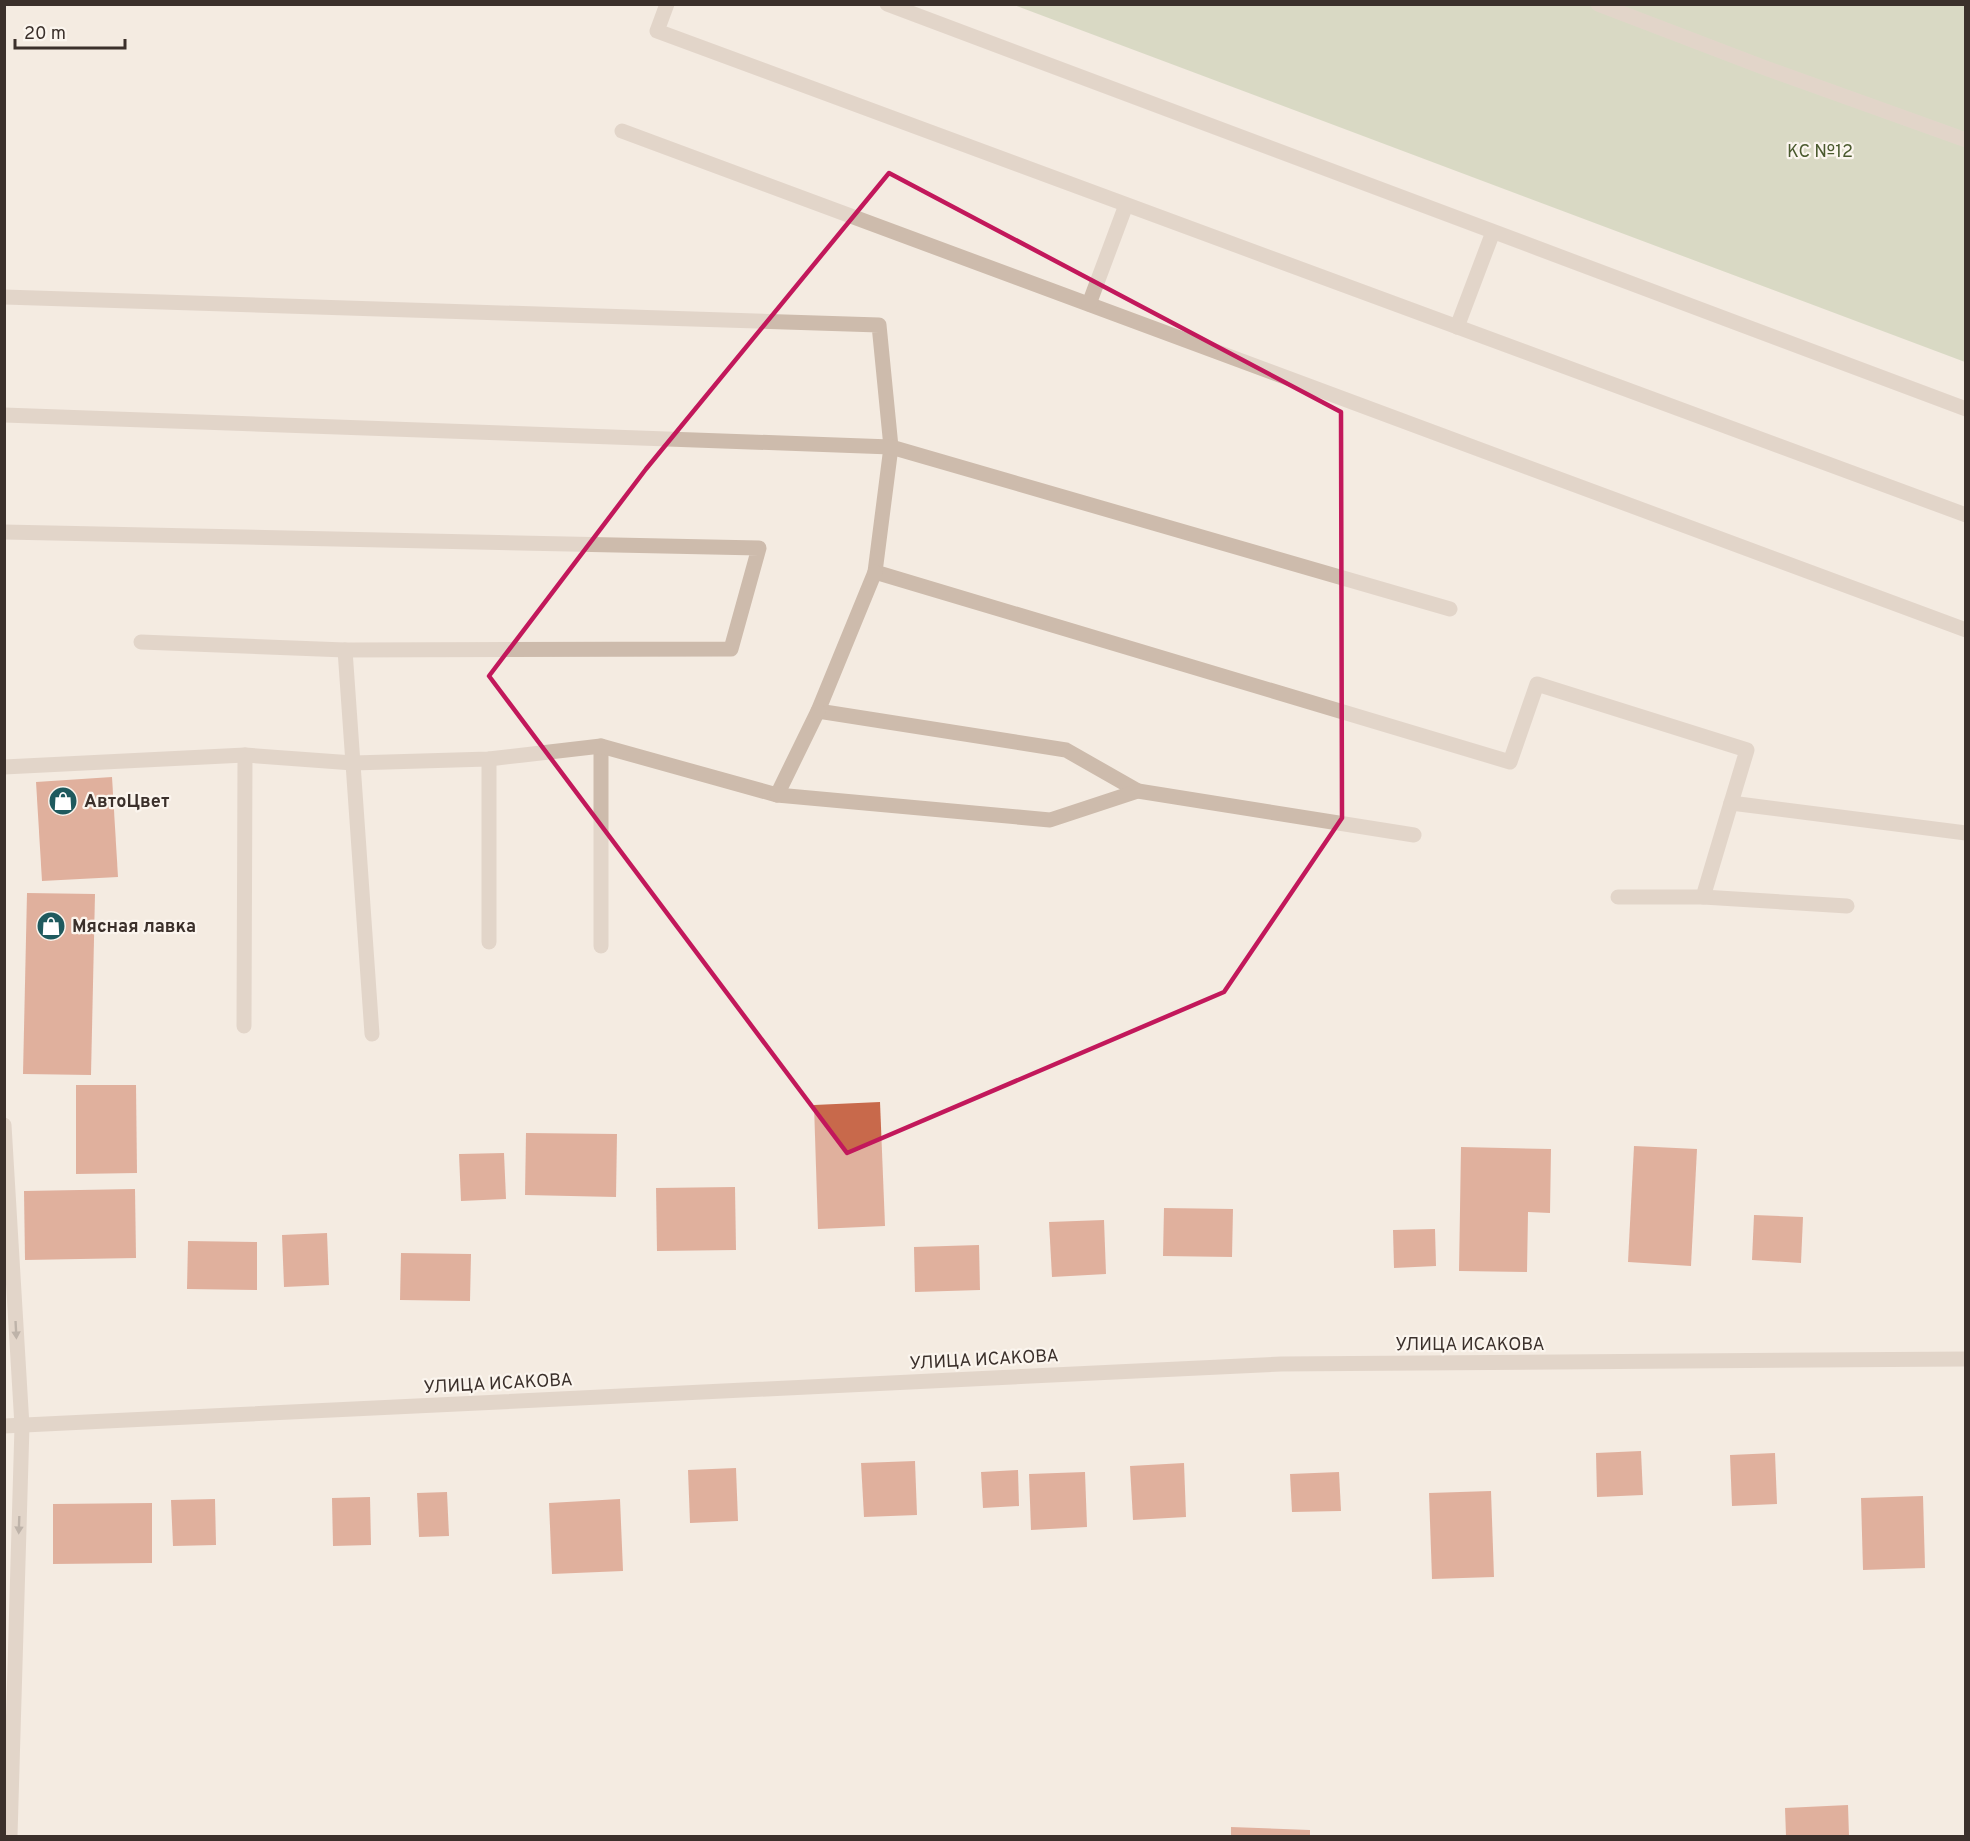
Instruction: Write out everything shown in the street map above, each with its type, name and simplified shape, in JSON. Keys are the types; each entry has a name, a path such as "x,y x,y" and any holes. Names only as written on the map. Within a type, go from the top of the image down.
{"street":[{"path":"667,4 657,31 1965,515"},
{"path":"887,4 1965,409"},
{"path":"1598,4 1767,69 1965,140"},
{"path":"622,131 1965,630"},
{"path":"1089,304 1126,205"},
{"path":"1457,327 1493,232"},
{"path":"4,297 879,324 891,447 875,572 818,711 777,795"},
{"path":"4,415 891,447 1450,609"},
{"path":"4,532 759,548 731,649 345,650 141,642"},
{"path":"875,572 1510,762 1537,684 1747,750 1703,897"},
{"path":"345,650 372,1034"},
{"path":"818,711 1066,750 1138,790 1414,836"},
{"path":"4,767 244,755 353,763 489,759 601,746 777,795 1050,820 1138,790"},
{"path":"601,746 601,946"},
{"path":"244,755 244,1026"},
{"path":"489,759 489,942"},
{"path":"1731,803 1965,833"},
{"path":"1617,897 1703,897 1847,906"},
{"path":"4,1125 22,1426 10,1836"},
{"name":"УЛИЦА ИСАКОВА","path":"4,1426 1281,1364 1965,1359"}],"highlighted area":[{"path":"889,173 1341,412 1342,818 1224,992 847,1153 489,676 646,469"}],"green space":[{"name":"КС №12","path":"1014,5 1965,5 1965,362"}],"building":[{"path":"112,777 118,877 42,881 36,782"},
{"path":"27,893 95,894 91,1075 23,1074"},
{"path":"76,1085 136,1085 137,1173 76,1174"},
{"path":"880,1102 885,1226 818,1229 814,1105"},
{"path":"526,1133 617,1134 616,1197 525,1195"},
{"path":"1634,1146 1697,1149 1691,1266 1628,1262"},
{"path":"1461,1147 1551,1149 1550,1213 1528,1212 1527,1272 1459,1271"},
{"path":"504,1153 506,1199 461,1201 459,1154"},
{"path":"735,1187 736,1250 657,1251 656,1188"},
{"path":"135,1189 136,1258 25,1260 24,1191"},
{"path":"1164,1208 1233,1209 1232,1257 1163,1256"},
{"path":"1754,1215 1803,1217 1801,1263 1752,1260"},
{"path":"1104,1220 1106,1274 1052,1277 1049,1222"},
{"path":"1435,1229 1436,1266 1394,1268 1393,1230"},
{"path":"327,1233 329,1285 284,1287 282,1235"},
{"path":"188,1241 257,1242 257,1290 187,1289"},
{"path":"979,1245 980,1290 915,1292 914,1247"},
{"path":"401,1253 471,1254 470,1301 400,1300"},
{"path":"1641,1451 1643,1495 1597,1497 1596,1453"},
{"path":"1775,1453 1777,1504 1732,1506 1730,1455"},
{"path":"915,1461 917,1515 864,1517 861,1463"},
{"path":"1184,1463 1186,1517 1133,1520 1130,1466"},
{"path":"736,1468 738,1521 690,1523 688,1470"},
{"path":"1018,1470 1019,1506 983,1508 981,1472"},
{"path":"1085,1472 1087,1527 1031,1530 1029,1474"},
{"path":"1339,1472 1341,1511 1292,1512 1290,1474"},
{"path":"1491,1491 1494,1577 1432,1579 1429,1493"},
{"path":"447,1492 449,1536 419,1537 417,1493"},
{"path":"1923,1496 1925,1568 1863,1570 1861,1498"},
{"path":"370,1497 371,1545 333,1546 332,1498"},
{"path":"215,1499 216,1545 173,1546 171,1500"},
{"path":"620,1499 623,1571 552,1574 549,1503"},
{"path":"152,1503 152,1563 53,1564 53,1504"},
{"path":"1848,1805 1849,1836 1786,1836 1785,1808"},
{"path":"1231,1827 1310,1830 1310,1836 1231,1836"}],"place":[{"name":"АвтоЦвет","path":"63,801"},
{"name":"Мясная лавка","path":"51,926"}]}
